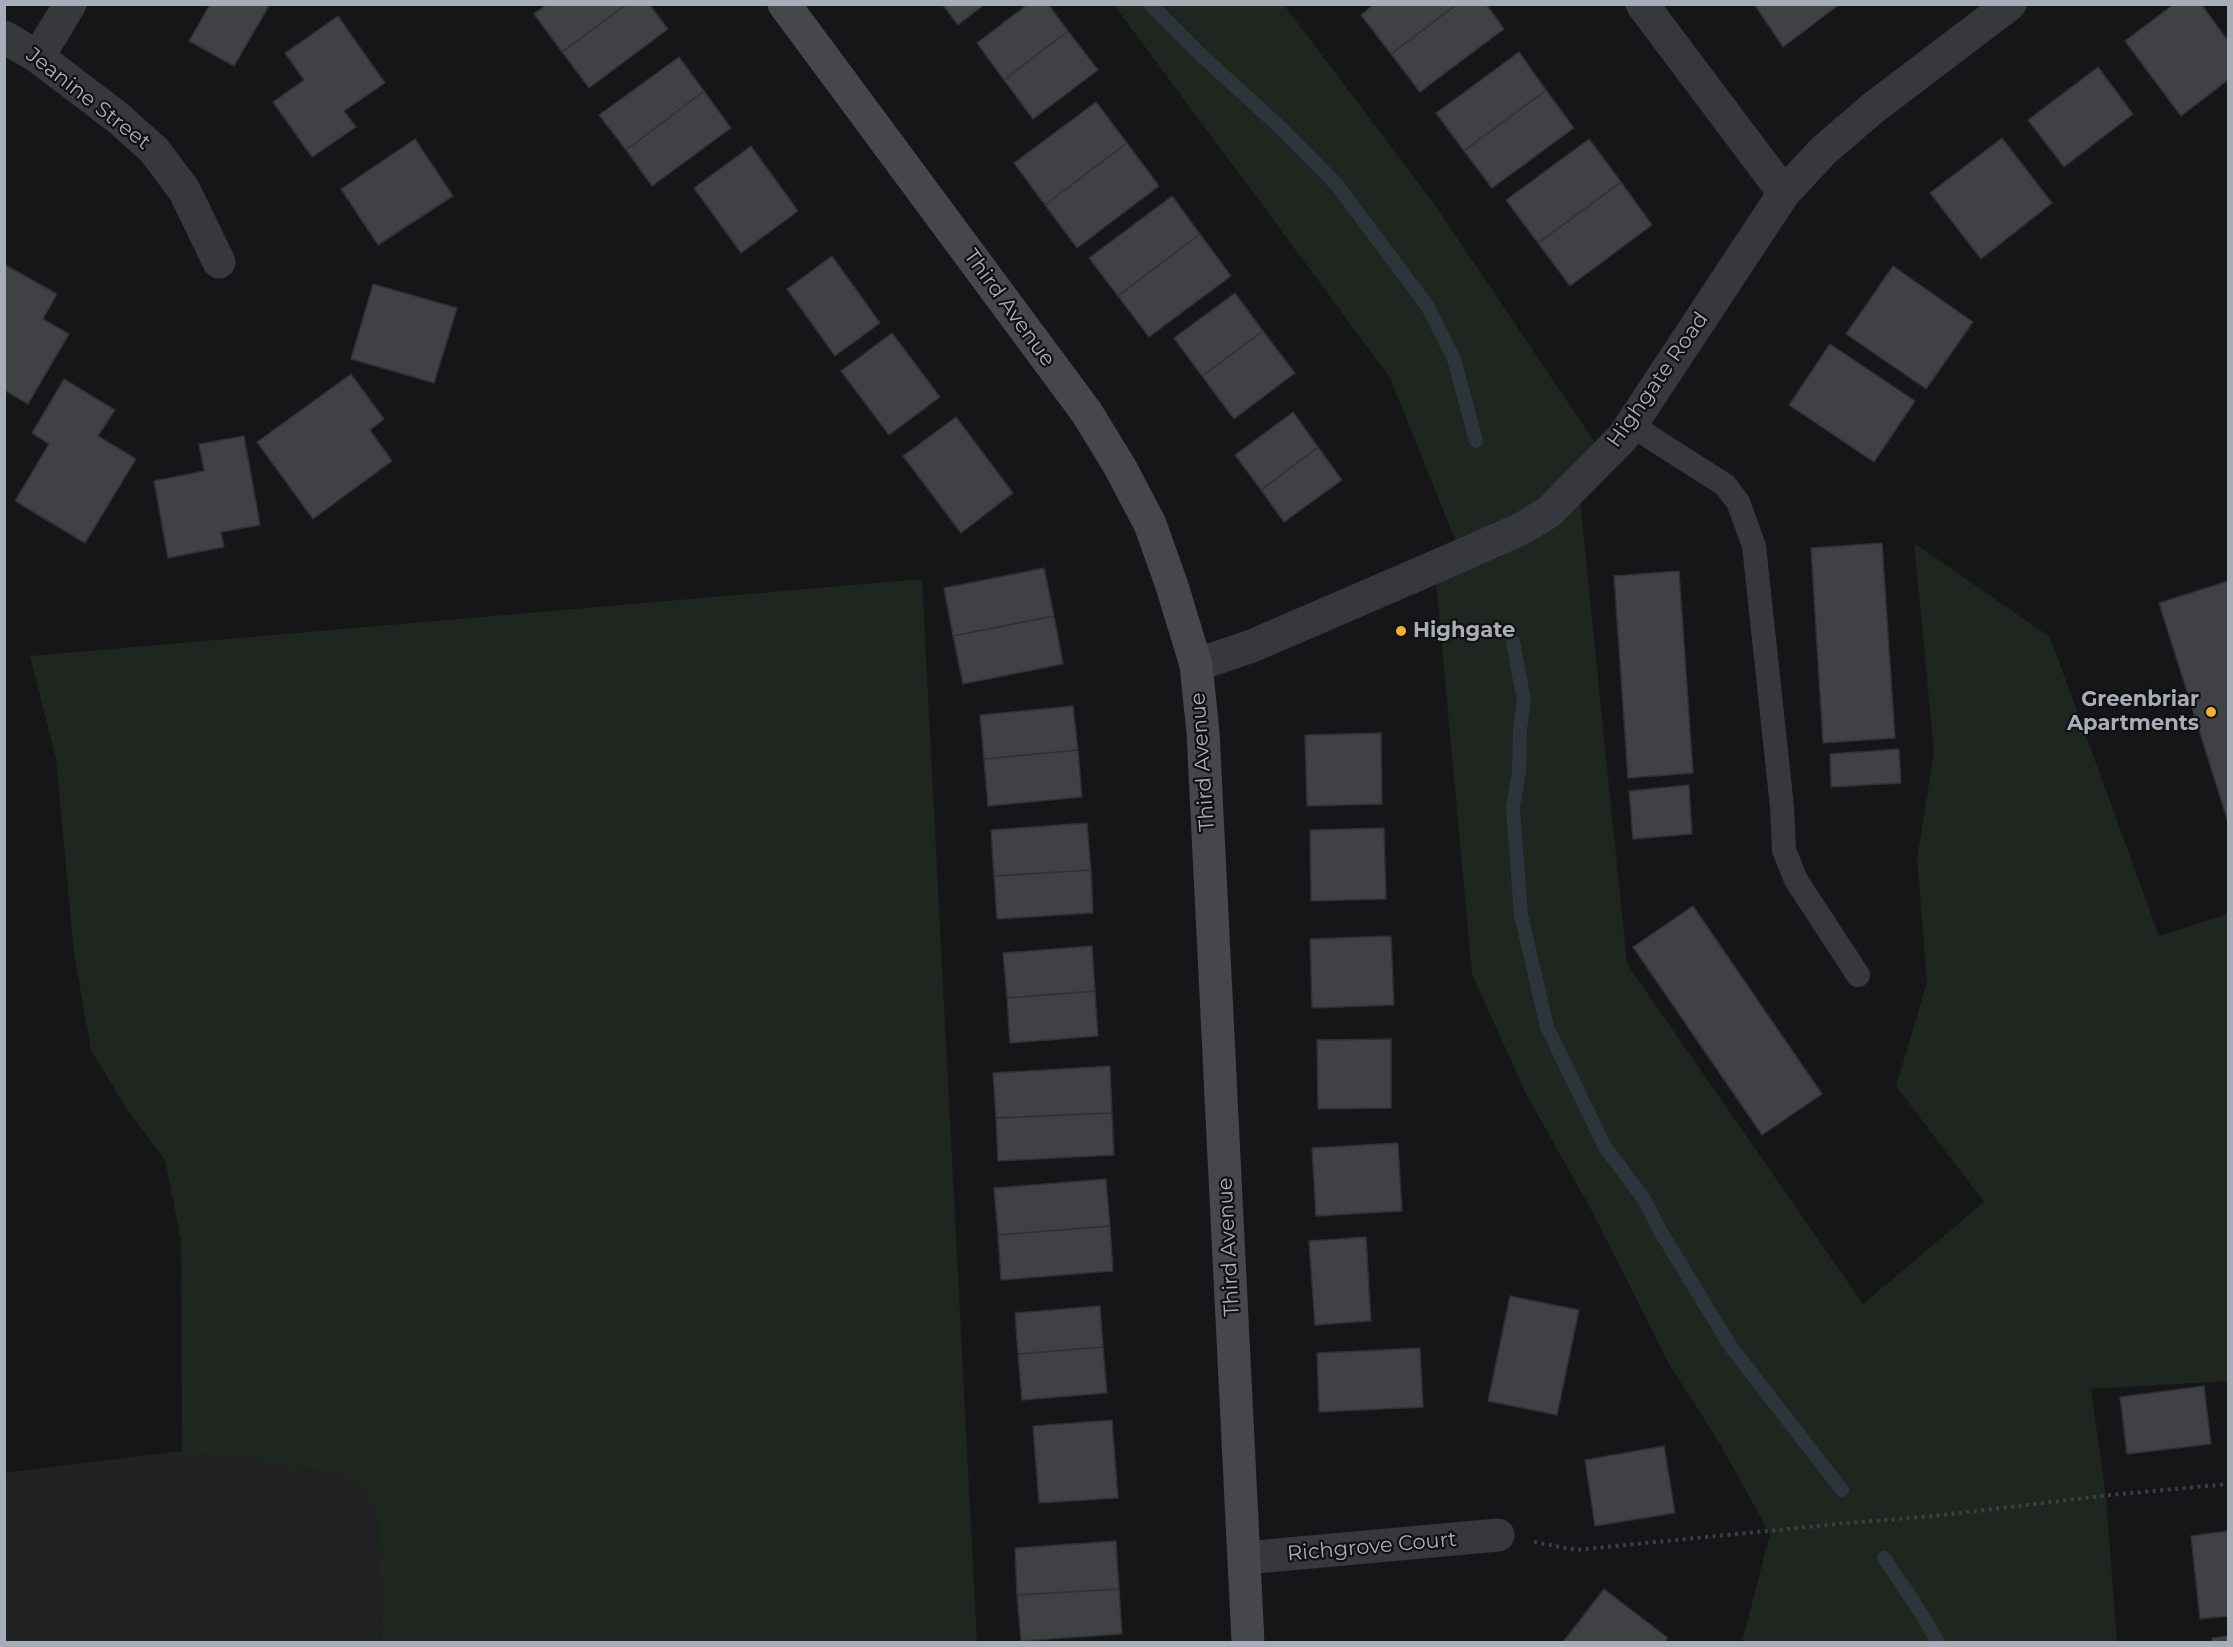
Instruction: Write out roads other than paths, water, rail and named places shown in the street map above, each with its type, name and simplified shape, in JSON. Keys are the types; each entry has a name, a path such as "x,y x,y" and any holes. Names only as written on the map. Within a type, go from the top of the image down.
{"street":[{"path":"38,57 70,4"},
{"name":"Third Avenue","path":"784,4 1087,413 1120,467 1150,524 1196,665 1203,732 1248,1642"},
{"path":"1642,4 1784,193"},
{"name":"Highgate Road","path":"1196,665 1252,646 1521,529 1549,512 1623,437 1784,193 1823,151 1873,108 2010,4"},
{"name":"Jeanine Street","path":"4,37 38,57 117,117 154,150 184,190 219,262"},
{"name":"Richgrove Court","path":"1245,1558 1498,1535"}],"lane":[{"path":"1631,424 1725,485 1738,502 1754,546 1782,807 1784,850 1796,880 1858,975"}],"waterway":[{"path":"1150,4 1202,56 1282,129 1337,185 1428,307 1454,359 1476,441"},
{"path":"1513,642 1524,701 1520,729 1519,771 1513,808 1521,915 1547,1027 1605,1147 1644,1199 1659,1229 1731,1347 1842,1490"},
{"path":"1884,1558 1938,1642"}],"place":[{"name":"Highgate","path":"1401,631"},
{"name":"Greenbriar Apartments","path":"2211,712"}]}
